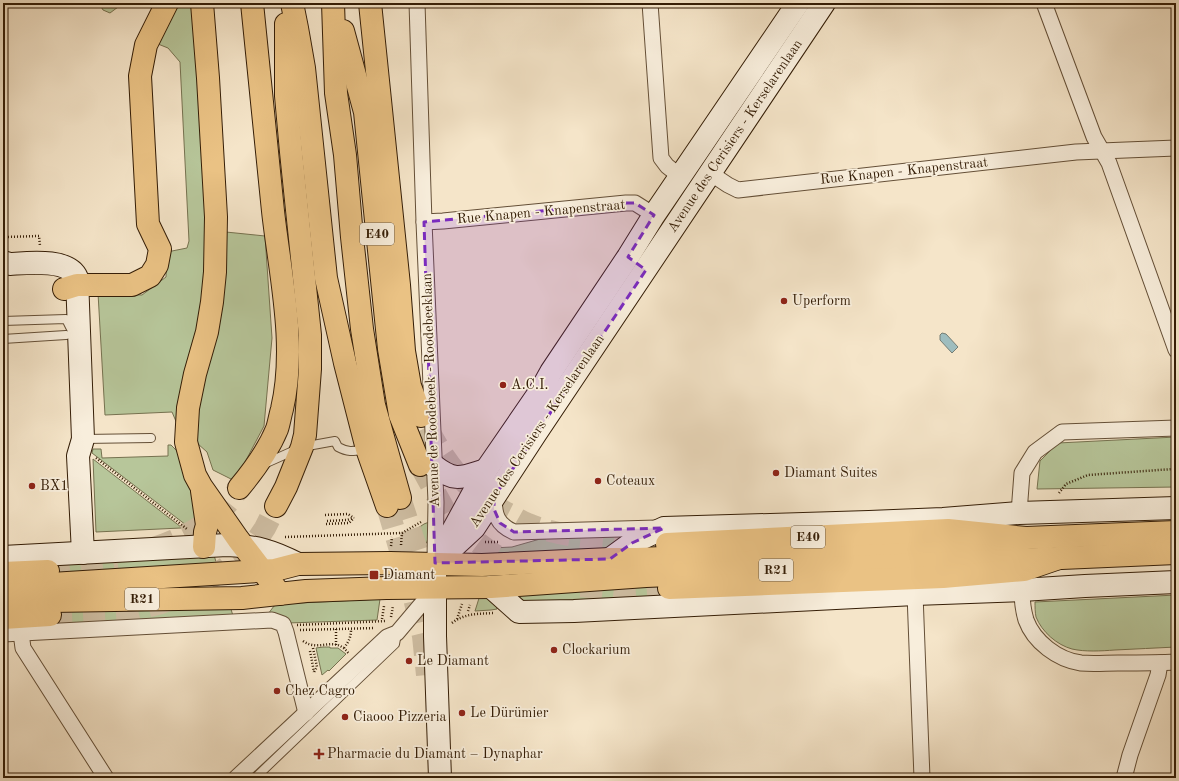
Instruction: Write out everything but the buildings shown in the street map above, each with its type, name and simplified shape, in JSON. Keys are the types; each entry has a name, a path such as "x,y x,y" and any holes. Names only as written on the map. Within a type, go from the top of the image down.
{"main road":[{"path":"71,287 132,285 150,276 157,265 160,249 148,224 140,76 146,45 167,3"},
{"path":"202,3 216,217 215,272 207,332 195,374 188,408 186,442 194,475 280,594"},
{"path":"239,488 265,454 277,429 287,374 288,344 252,3"},
{"path":"276,506 286,487 302,447 305,435 310,369 310,335 286,96 286,32 288,3"},
{"name":"E40","path":"292,3 304,68 326,278 345,363 367,449 393,502 374,405 362,329 345,155 336,93 334,3"},
{"name":"E40","path":"334,3 365,112 389,349 400,415 427,466"},
{"name":"E40","path":"370,3 399,285 404,351 410,386 421,416"},
{"path":"197,540 205,532 207,525 201,486"},
{"name":"E40","path":"666,536 948,530 1026,538"},
{"name":"R21","path":"3,586 275,570 298,564 390,562 482,565 947,547 1026,538 1176,532"},
{"name":"R21","path":"3,603 242,598 313,591 491,587 646,576 1176,552"},
{"path":"669,588 943,578 1024,570 1062,557"},
{"path":"3,572 48,571"},
{"path":"3,618 50,615"}],"street":[{"name":"Avenue de Roodebeek - Roodebeeklaan","path":"416,3 424,222 427,466 436,517 435,636 440,778"},
{"path":"650,3 660,158 667,166 681,176"},
{"name":"Avenue des Cerisiers - Kerselarenlaan","path":"435,564 486,470 541,390 566,349 628,257 654,215 798,3"},
{"path":"1044,3 1094,137 1109,163 1176,350"},
{"name":"Avenue des Cerisiers - Kerselarenlaan","path":"435,564 474,528 710,173 819,5"},
{"name":"Rue Knapen - Knapenstraat","path":"710,173 728,186 738,190 1068,153 1176,148"},
{"name":"Rue Knapen - Knapenstraat","path":"424,222 626,203 635,203 654,215"},
{"path":"628,257 646,270"},
{"path":"3,262 10,264 52,263 70,270 75,273 77,278 71,287 70,438 85,450 83,553"},
{"path":"70,333 71,287"},
{"path":"1019,512 1022,473 1035,452 1062,432 1176,428"},
{"path":"427,466 443,473 461,478 486,470"},
{"path":"494,496 494,509 500,523 505,528 514,532 666,536 943,519 1019,512 1176,508"},
{"path":"610,559 632,543 666,536"},
{"path":"3,557 83,553 197,540 266,550 298,564"},
{"path":"491,587 519,612 1176,582"},
{"path":"236,778 387,637 394,627 435,588"},
{"path":"1022,590 1024,611 1028,625 1042,644 1058,655 1080,663 1176,662"},
{"path":"915,594 922,778"},
{"path":"3,634 272,620 287,628 306,713"},
{"path":"21,633 23,648 106,778"},
{"path":"1124,778 1130,755 1158,675 1160,663"}],"lane":[{"path":"3,321 70,333"},
{"path":"3,339 70,333"},
{"path":"85,450 151,438"},
{"path":"254,469 302,447 335,441 338,447 345,451 352,452 367,449"},
{"path":"255,778 395,644 394,627"}],"path":[{"path":"6,237 39,236 40,248"},
{"path":"1173,469 1176,444"},
{"path":"85,450 197,540"},
{"path":"1059,494 1066,484 1088,475 1173,469 1176,472"},
{"path":"325,515 348,514 354,518"},
{"path":"347,517 354,518"},
{"path":"283,537 402,533 428,518 436,517"},
{"path":"326,522 354,518"},
{"path":"382,619 385,599"},
{"path":"458,619 468,615"},
{"path":"287,628 290,625 394,627"},
{"path":"287,628 381,628"},
{"path":"287,628 305,642 315,646 339,645 344,648 350,656"},
{"path":"336,629 336,645"},
{"path":"344,648 351,636 351,629"},
{"path":"313,648 317,667 314,672"},
{"path":"310,651 314,672"},
{"path":"312,668 314,672"}],"highlighted area":[{"path":"635,203 654,215 628,257 646,270 494,497 494,509 500,523 514,532 664,528 632,543 610,559 435,563 424,222"}],"green space":[{"path":"99,3 121,3 110,13 103,10"},
{"path":"171,3 196,3 216,231 265,236 272,338 264,426 235,481 213,470 207,452 178,426 172,412 105,415 98,293 142,295 166,277 167,252 187,248 189,241 180,62 168,48 153,42"},
{"path":"1176,437 1176,487 1037,489 1040,461 1058,443"},
{"path":"168,445 171,445 179,453 201,525 186,525 92,453 93,449 101,449 102,458 168,456"},
{"path":"93,459 181,527 181,528 96,532"},
{"path":"429,522 428,536 425,545 418,549 404,550 406,536"},
{"path":"634,534 611,550 491,553 492,548 512,547 540,539"},
{"path":"213,552 217,565 48,577 47,559"},
{"path":"669,583 669,596 526,602 517,599 518,595"},
{"path":"480,595 488,597 497,609 475,611"},
{"path":"1176,595 1176,647 1099,651 1082,651 1072,649 1056,641 1046,633 1036,617 1035,602"},
{"path":"380,599 377,620 287,623 268,614 274,606 279,604"},
{"path":"230,606 234,619 71,627 70,621 50,622 49,609"},
{"path":"316,648 338,648 346,654 329,671 328,670 322,675"}],"water":[{"path":"942,333 946,334 958,347 952,353 940,340 940,335"}],"tunnel":[{"path":"427,427 436,444 467,485 491,504 521,521 541,529 571,535 646,543"},
{"path":"420,465 448,516 465,533 492,553 519,568"},
{"path":"154,548 184,536 204,525 221,511 239,488"},
{"path":"400,498 427,581"},
{"path":"50,615 130,611 161,603 194,590 241,557 253,546 265,528 276,506"},
{"path":"387,506 413,594 423,636 427,675"},
{"path":"48,571 117,559"},
{"path":"581,586 624,591 669,588"}],"place":[{"name":"Uperform","path":"784,301"},
{"name":"A.C.I.","path":"503,385"},
{"name":"Diamant Suites","path":"776,473"},
{"name":"Coteaux","path":"598,481"},
{"name":"BX1","path":"32,486"},
{"name":"Diamant","path":"374,575"},
{"name":"Clockarium","path":"554,650"},
{"name":"Le Diamant","path":"409,661"},
{"name":"Chez Cagro","path":"277,691"},
{"name":"Le Dürümier","path":"462,713"},
{"name":"Ciaooo Pizzeria","path":"345,717"},
{"name":"Pharmacie du Diamant – Dynaphar","path":"319,754"}]}
